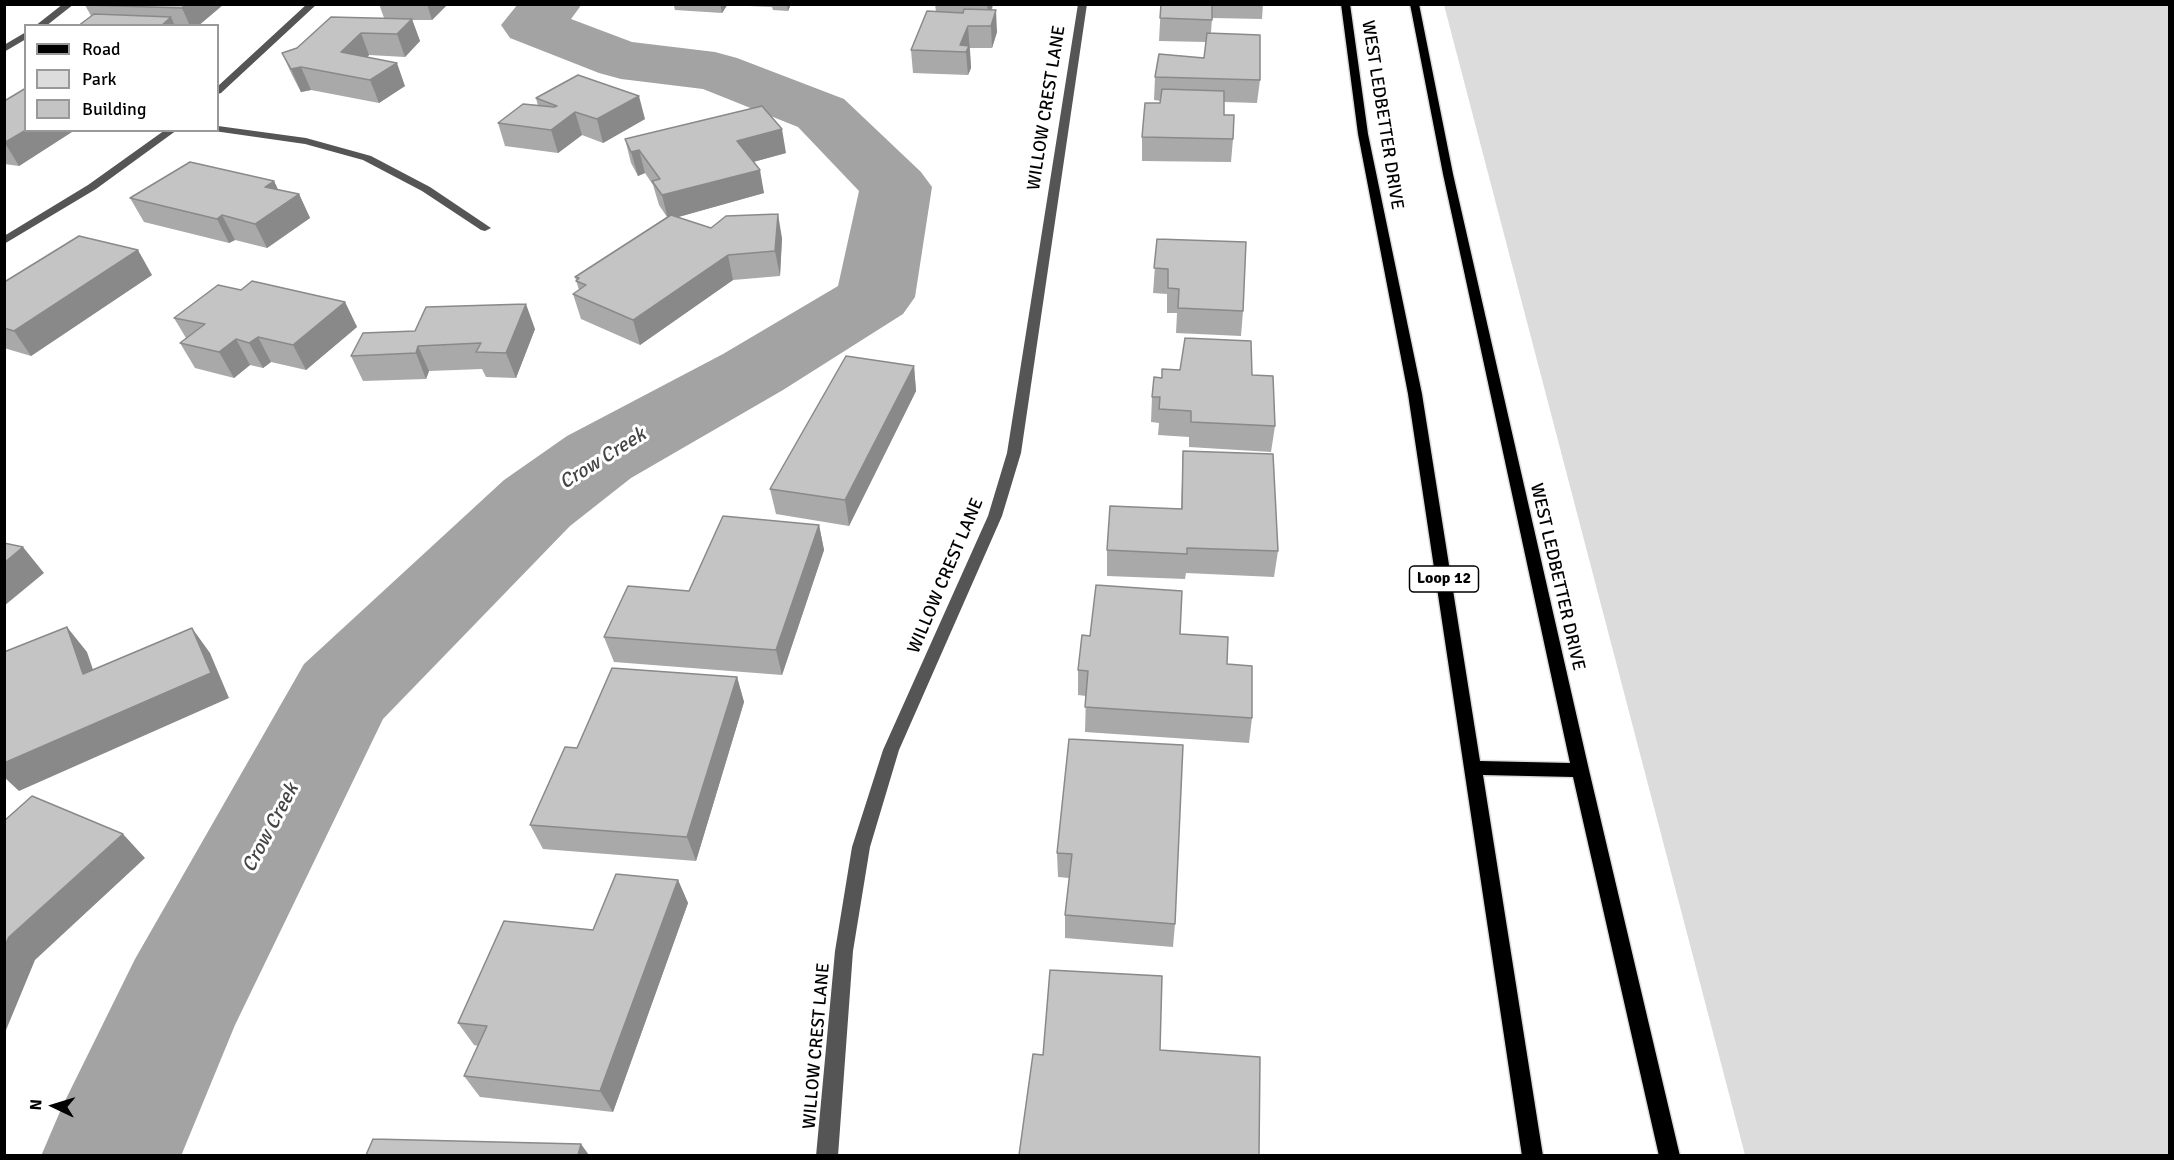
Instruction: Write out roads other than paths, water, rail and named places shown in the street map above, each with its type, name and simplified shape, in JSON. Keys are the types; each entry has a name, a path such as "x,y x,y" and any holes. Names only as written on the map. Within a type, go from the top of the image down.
{"main road":[{"name":"WEST LEDBETTER DRIVE","path":"1345,4 1363,134 1415,394 1533,1155"},
{"name":"WEST LEDBETTER DRIVE","path":"1414,4 1448,174 1580,770 1671,1155"},
{"path":"1473,768 1580,770"}],"street":[{"path":"42,24 70,4"},
{"path":"219,90 313,4"},
{"name":"WILLOW CREST LANE","path":"827,1155 844,951 861,847 891,750 995,516 1014,453 1083,4"},
{"path":"4,49 24,36"},
{"path":"219,129 306,141 367,158 426,189 485,228"},
{"path":"4,241 92,187 169,132"}],"waterway":[{"name":"Crow Creek","path":"111,1156 180,1001 342,693 537,503 599,457 753,372 875,297 896,187 821,113 715,71 621,60 531,25 553,4"}]}
